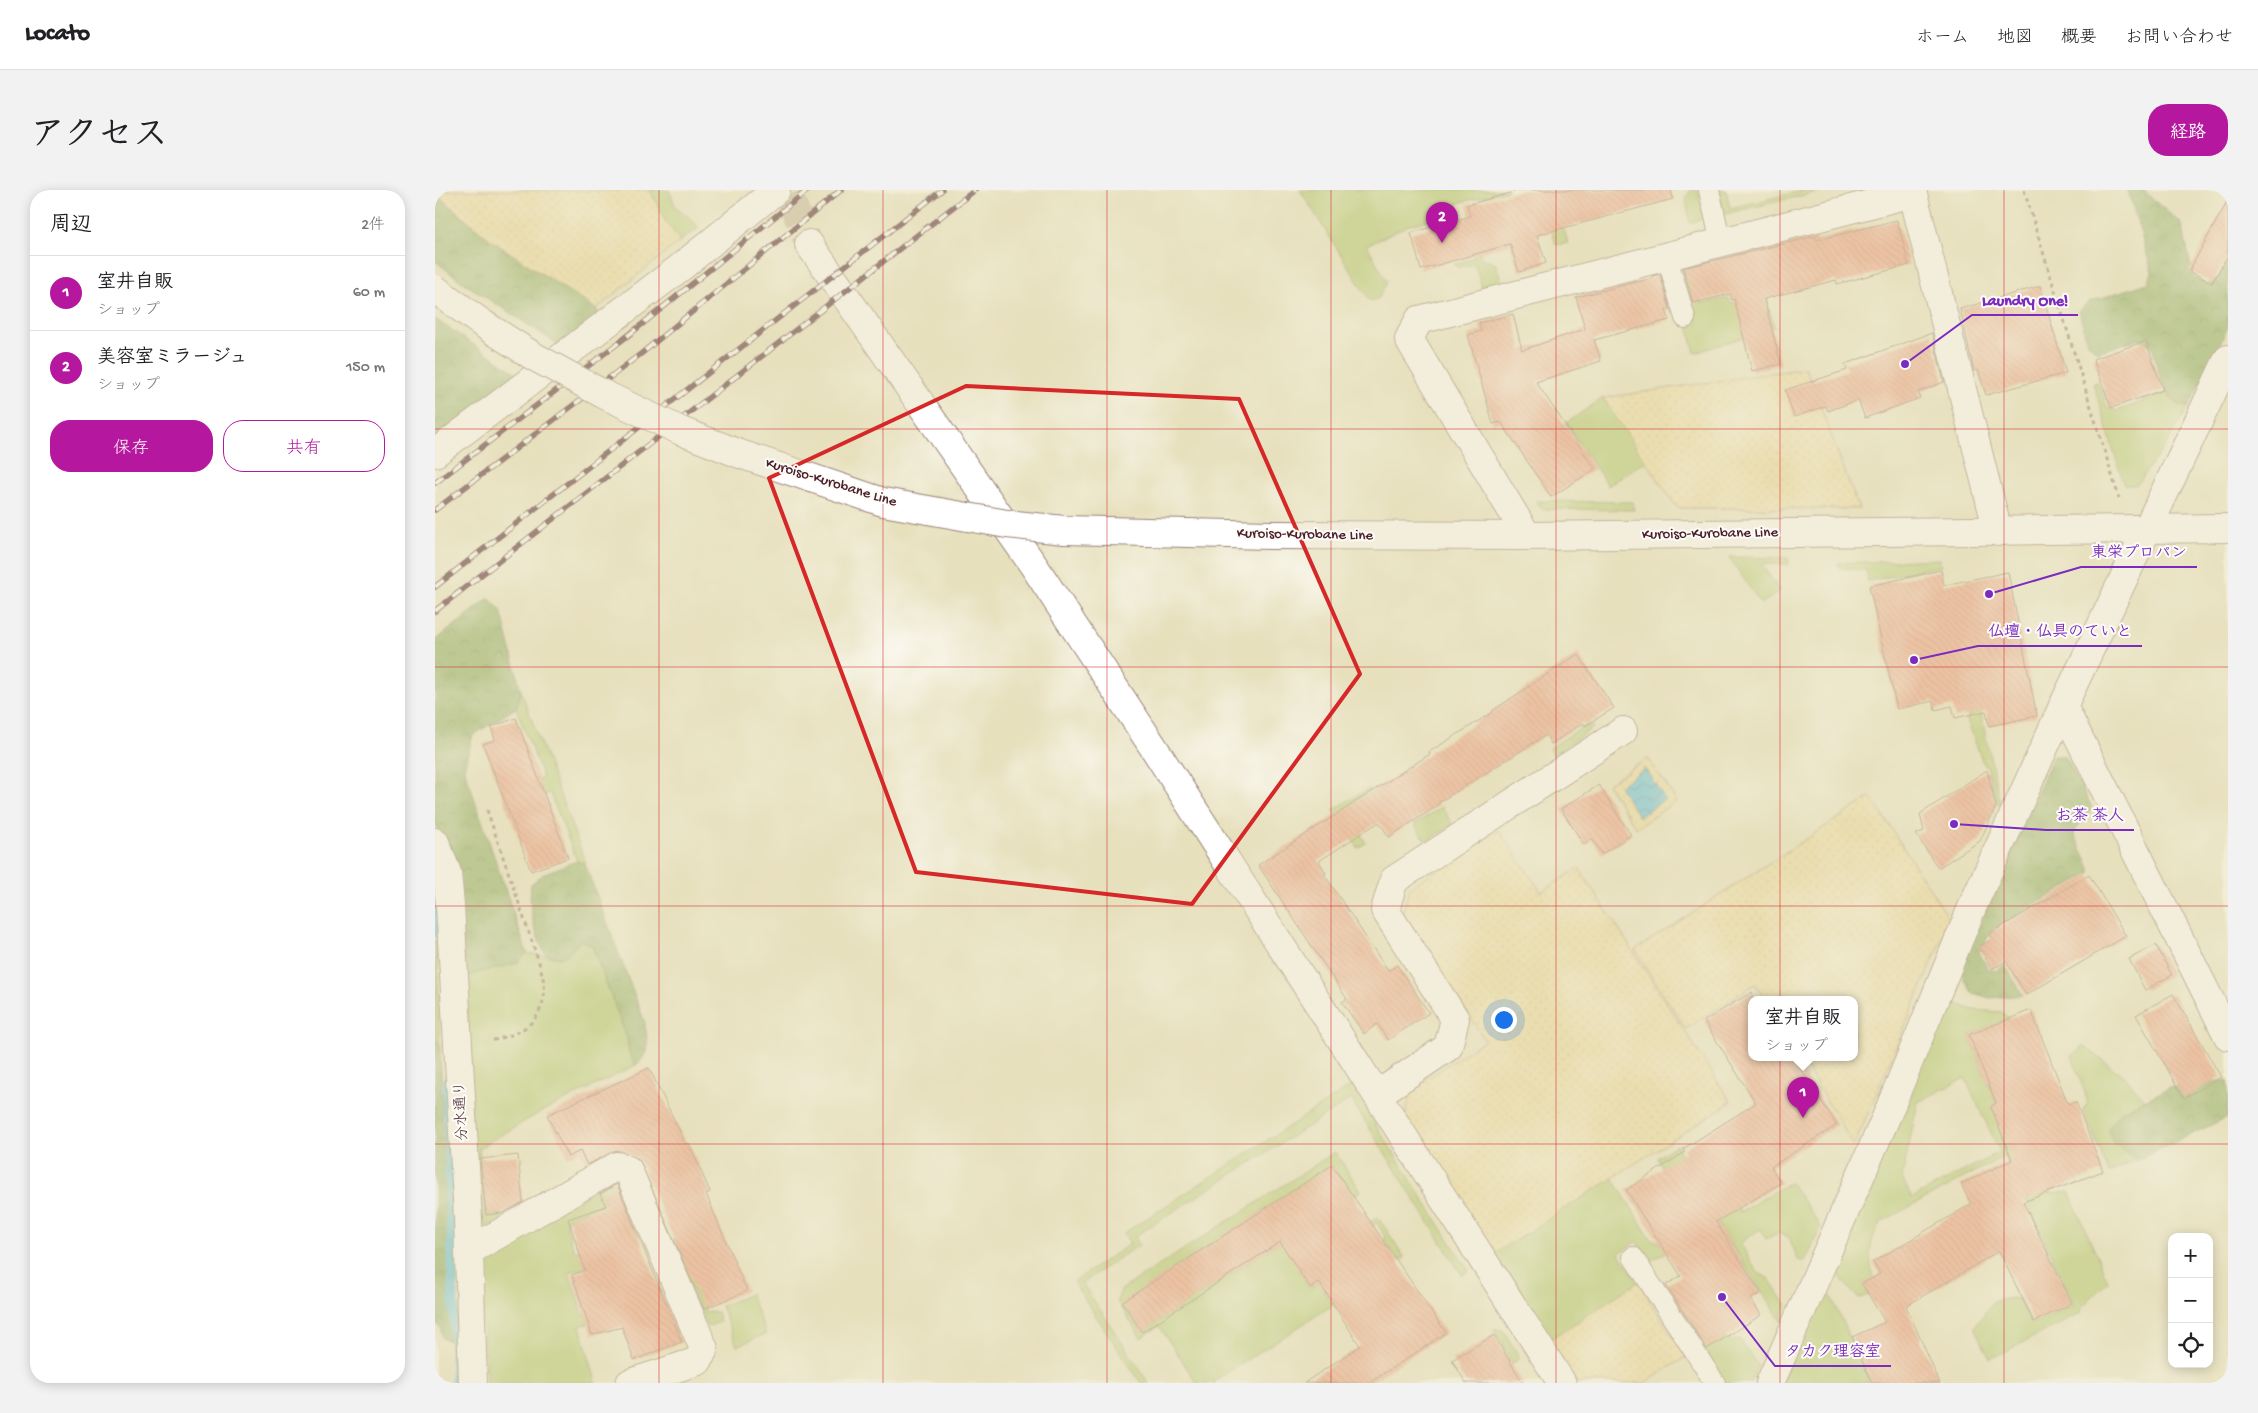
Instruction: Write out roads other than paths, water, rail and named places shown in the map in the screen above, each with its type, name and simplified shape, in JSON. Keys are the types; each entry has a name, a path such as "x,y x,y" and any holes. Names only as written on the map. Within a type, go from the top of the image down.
{"street":[{"path":"435,453 681,267 784,192"},
{"path":"1527,536 1409,339 1419,320 1913,192 1998,532"},
{"path":"809,244 1034,566 1154,748 1562,1383"},
{"name":"Kuroiso-Kurobane Line","path":"435,289 533,356 603,394 681,431 741,454 883,502 1007,524 1055,529 1271,535 1527,536 2228,528"},
{"path":"1770,1383 1887,1115 1973,905 2063,706 2138,530 2228,359"},
{"path":"2063,706 2228,1036"},
{"path":"1377,1095 1448,1047 1455,1019 1385,910 1393,880 1623,731"},
{"name":"分水通り","path":"435,842 447,873 469,1251 473,1383"},
{"path":"469,1251 617,1166 629,1170 705,1349 698,1361 631,1383"}],"lane":[{"path":"1709,190 1721,243"},
{"path":"1667,257 1685,318"},
{"path":"1633,1257 1715,1383"}],"water":[{"path":"1645,769 1665,799 1639,817 1619,786"}],"waterway":[{"path":"435,905 439,934"},
{"path":"447,1081 456,1383"}],"tunnel":[{"path":"789,195 809,244"}],"railway":[{"path":"435,483 630,334 808,190"},
{"path":"435,510 642,353 841,190"},
{"path":"435,587 942,190"},
{"path":"435,611 975,190"}],"place":[{"name":"美容室ミラージュ","path":"1442,243"},
{"name":"Laundry One!","path":"1905,364"},
{"name":"東栄プロパン","path":"1989,594"},
{"name":"仏壇・仏具のていと","path":"1914,660"},
{"name":"お茶 茶人","path":"1954,824"},
{"name":"室井自販","path":"1803,1118"},
{"name":"タカク理容室","path":"1722,1297"}]}
